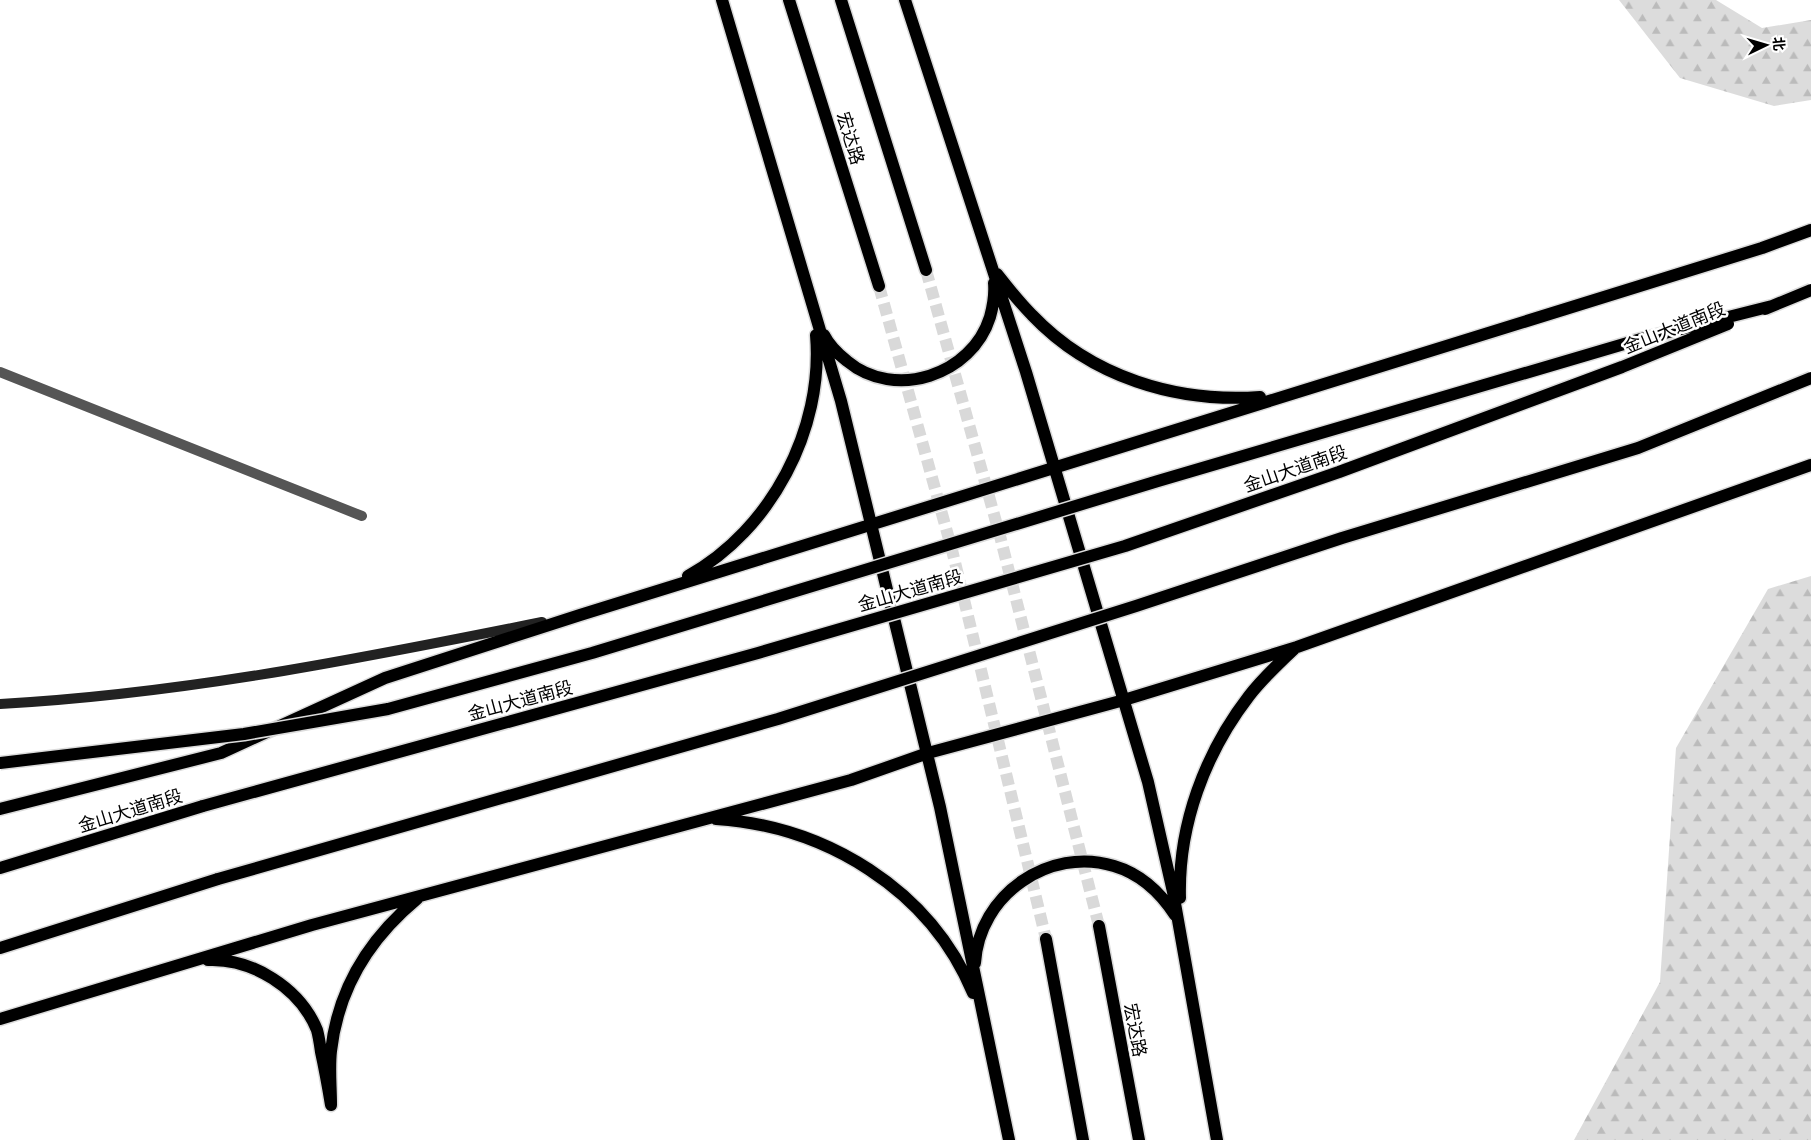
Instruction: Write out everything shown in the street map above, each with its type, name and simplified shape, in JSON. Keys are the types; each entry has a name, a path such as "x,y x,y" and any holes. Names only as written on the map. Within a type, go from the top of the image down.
{"main road":[{"path":"722,0 840,401 871,524 928,753 1009,1140"},
{"name":"宏达路","path":"789,0 878,286"},
{"name":"宏达路","path":"841,0 926,270"},
{"path":"905,0 1054,467 1148,782 1185,955 1217,1140"},
{"path":"0,809 221,753 385,678 670,586 1752,251 1811,230"},
{"path":"815,315 825,338 838,354 854,366 872,375 891,380 911,380 931,376 948,368 964,357 977,343 987,326 995,288 992,268"},
{"path":"992,268 1032,315 1058,339 1086,358 1146,386 1176,394 1238,399 1300,390"},
{"name":"金山大道南段","path":"0,868 203,806 758,653 1125,546 1384,455 1622,367 1811,290"},
{"path":"0,762 244,734 388,709 592,653 1158,481 1641,339 1772,306"},
{"path":"670,586 697,572 744,533 764,510 784,477 805,429 812,400 816,370 815,315"},
{"path":"0,948 218,879 778,719 1342,538 1638,448 1811,378"},
{"path":"0,1019 312,925 851,780 928,753 1124,700 1297,647 1811,465"},
{"path":"1185,955 1180,920 1180,885 1183,851 1190,817 1200,784 1214,752 1240,708 1272,670 1297,647"},
{"path":"706,818 738,820 802,835 861,863 912,905 935,929 954,956 970,985 983,1016"},
{"path":"975,975 980,935 989,916 1001,899 1015,885 1032,874 1051,866 1072,862 1094,862 1114,866 1134,874 1161,896 1178,919"},
{"path":"193,960 233,962 252,967 270,976 298,1000 309,1014 317,1031 331,1105 330,1052 336,1022 346,993 359,965 376,939 397,916 421,896"},
{"name":"宏达路","path":"1099,926 1139,1140"},
{"path":"1046,939 1083,1140"}],"street":[{"path":"0,704 54,701 223,681 432,644 580,615"}],"lane":[{"path":"0,372 362,516"}],"green space":[{"path":"1619,0 1716,0 1762,28 1811,20 1811,100 1774,106 1680,78"},
{"path":"1811,576 1811,1140 1574,1140 1660,982 1676,748 1768,589"}],"tunnel":[{"path":"926,270 1000,536 1099,926"},
{"path":"879,286 952,550 1046,939"}]}
